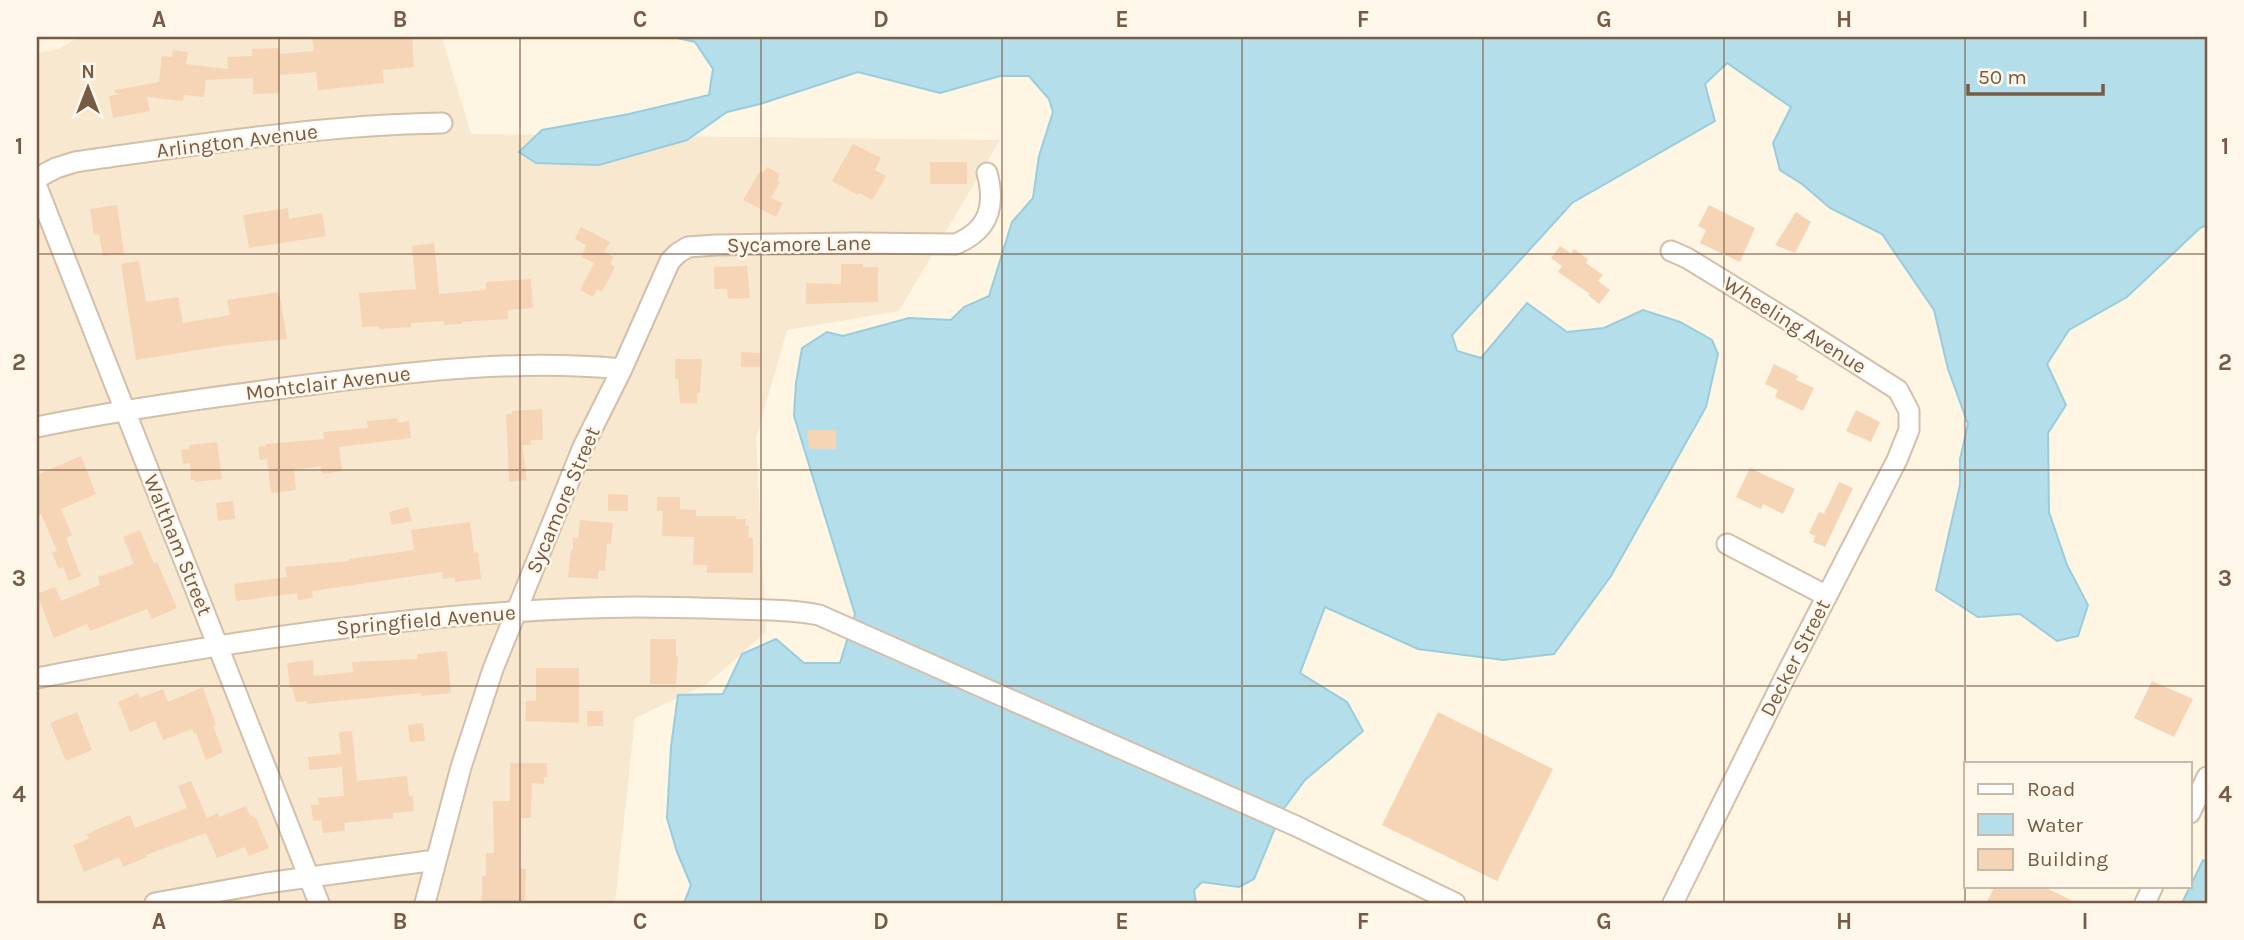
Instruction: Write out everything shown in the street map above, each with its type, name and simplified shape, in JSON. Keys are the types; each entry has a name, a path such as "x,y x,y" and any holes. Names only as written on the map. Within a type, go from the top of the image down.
{"street":[{"name":"Arlington Avenue","path":"37,178 75,162 227,141 404,123 442,123"},
{"name":"Sycamore Lane","path":"705,246 956,244 978,232 986,220 992,190 987,173"},
{"name":"Waltham Street","path":"37,187 319,903"},
{"name":"Sycamore Street","path":"425,903 461,767 485,694 515,612 583,447 622,369 670,261 688,247 705,246"},
{"name":"Wheeling Avenue","path":"1671,251 1796,324 1898,390 1909,411"},
{"name":"Montclair Avenue","path":"37,427 188,400 482,366 543,364 622,369"},
{"name":"Decker Street","path":"1673,903 1897,460 1909,430 1909,411"},
{"path":"1727,544 1827,596"},
{"name":"Springfield Avenue","path":"37,678 217,645 302,632 415,620 603,607 797,611 818,615 1296,826 1455,903"},
{"path":"2192,809 2207,778"},
{"path":"155,903 308,876 436,860"}],"shaded area":[{"path":"80,37 442,37 471,134 1000,140 899,311 787,330 756,438 766,632 707,684 635,718 615,903 37,903 37,53 58,49"}],"water":[{"path":"673,37 2207,37 2207,225 2200,228 2127,297 2069,330 2047,364 2066,405 2048,433 2049,512 2067,565 2088,605 2078,636 2057,641 2020,614 1978,617 1936,590 1960,485 1960,459 1968,424 1948,369 1934,310 1882,234 1830,208 1802,184 1780,170 1773,143 1791,107 1727,63 1705,84 1715,121 1572,203 1452,335 1457,351 1481,358 1527,303 1567,332 1604,328 1643,310 1680,322 1712,340 1718,354 1706,407 1611,576 1554,654 1503,660 1418,649 1325,607 1300,673 1347,702 1363,731 1305,780 1282,811 1254,879 1239,887 1202,882 1194,890 1196,903 684,903 691,885 667,818 671,747 678,695 723,694 742,654 776,639 804,663 840,663 855,614 794,416 802,348 827,332 843,336 909,318 951,320 964,307 989,296 1012,222 1033,198 1039,156 1053,112 1049,99 1029,76 1000,76 940,93 858,72 727,112 687,140 599,165 536,163 519,152 542,130 629,114 709,95 713,69 695,42"},
{"path":"2203,860 2207,862 2207,903 2182,903 2189,888 2192,888"}],"building":[{"path":"412,37 414,67 383,70 384,83 318,90 316,72 280,75 280,93 253,94 253,78 206,80 204,97 184,95 183,101 147,97 150,111 113,118 109,96 120,94 115,93 115,90 159,82 162,56 172,57 173,50 188,52 186,64 228,69 227,57 252,56 252,49 279,48 279,54 314,51 312,38"},
{"path":"853,144 881,158 875,170 886,176 872,200 832,181"},
{"path":"930,162 967,162 967,184 930,184"},
{"path":"767,167 780,174 777,181 780,182 771,198 783,203 776,217 743,200 760,171 763,173"},
{"path":"117,205 124,253 103,256 99,234 94,235 90,209"},
{"path":"1709,205 1755,228 1740,262 1700,243 1706,230 1698,226"},
{"path":"288,208 289,219 322,213 326,236 249,248 243,215"},
{"path":"1796,212 1811,222 1795,253 1775,245"},
{"path":"581,227 610,242 604,252 614,257 610,264 615,267 602,292 597,289 593,297 580,290 594,263 582,257 586,245 575,239"},
{"path":"434,243 439,294 486,290 486,282 531,279 533,308 508,310 508,319 444,325 444,321 411,323 411,327 379,329 379,326 362,327 359,293 416,289 412,246"},
{"path":"1560,246 1571,253 1574,249 1588,259 1586,263 1603,275 1598,281 1610,290 1599,304 1588,295 1590,294 1558,272 1562,266 1551,258"},
{"path":"139,261 146,302 178,297 183,323 230,315 227,300 279,292 287,339 136,360 121,264"},
{"path":"841,264 878,267 878,302 806,304 806,283 841,284"},
{"path":"747,266 750,298 728,299 727,289 714,289 714,267"},
{"path":"741,352 760,353 760,367 741,367"},
{"path":"675,359 702,359 697,403 680,403 678,379 675,379"},
{"path":"1774,364 1798,376 1796,380 1814,388 1803,411 1775,397 1778,390 1765,384"},
{"path":"542,409 543,440 531,440 531,445 522,445 527,480 509,482 506,414 512,414 512,411"},
{"path":"1856,410 1880,422 1871,442 1846,431"},
{"path":"397,418 398,423 409,421 411,438 339,447 342,471 322,474 321,466 294,470 296,490 271,493 267,459 260,460 258,447 324,439 323,432 368,428 367,421"},
{"path":"807,430 836,430 836,449 809,449"},
{"path":"217,442 222,479 195,482 191,480 190,463 183,464 181,450 190,449 189,445"},
{"path":"81,456 96,494 61,509 72,535 66,538 81,576 69,581 63,567 59,569 52,553 57,551 41,514 37,516 37,475"},
{"path":"1750,468 1795,489 1783,514 1763,504 1761,509 1736,497"},
{"path":"1839,482 1853,488 1825,547 1813,542 1815,536 1809,533 1819,512 1824,514"},
{"path":"608,494 628,495 628,511 608,511"},
{"path":"657,497 680,497 680,509 696,510 696,516 736,516 736,519 746,519 745,526 749,526 748,538 753,538 753,573 707,573 707,565 693,565 694,537 662,536 663,511 657,511"},
{"path":"233,501 235,519 218,521 216,503"},
{"path":"408,507 412,521 392,525 389,512"},
{"path":"580,520 613,523 611,544 607,543 605,571 599,570 598,579 568,577 573,538 578,538"},
{"path":"470,522 474,553 478,552 481,579 455,582 455,577 443,579 442,572 312,591 313,598 298,600 297,593 236,601 234,584 287,577 285,567 349,561 414,550 411,530"},
{"path":"140,530 177,608 152,619 147,609 90,631 87,624 54,638 37,594 55,587 61,601 100,585 98,577 134,564 123,537"},
{"path":"650,639 676,639 676,684 650,684"},
{"path":"447,651 451,693 421,696 421,693 307,704 307,701 296,702 292,687 290,688 287,663 313,660 314,676 353,672 352,662 418,659 417,654"},
{"path":"536,668 579,668 579,723 525,721 526,701 536,701"},
{"path":"2152,681 2193,699 2174,737 2134,718"},
{"path":"203,687 223,752 206,760 192,729 163,740 155,721 130,732 118,702 138,693 140,698 163,689 168,702"},
{"path":"587,711 603,711 603,726 587,726"},
{"path":"77,712 92,750 66,761 50,723"},
{"path":"1438,712 1553,769 1497,881 1382,825"},
{"path":"423,723 425,741 410,742 408,725"},
{"path":"352,731 357,781 407,776 414,811 393,813 393,818 344,823 345,831 323,833 321,820 313,821 311,805 319,805 318,798 344,796 342,767 309,770 308,757 341,754 339,732"},
{"path":"510,763 547,763 544,784 532,783 531,818 521,818 520,868 526,869 525,903 482,903 482,876 486,876 486,853 494,853 493,801 510,801"},
{"path":"191,781 207,818 218,813 219,817 246,806 250,816 256,818 269,848 249,856 245,847 217,858 206,833 146,855 147,857 123,867 119,857 84,872 73,845 89,839 87,834 130,815 135,828 187,808 178,786"},
{"path":"1994,888 2046,888 2077,903 1986,903"}]}
